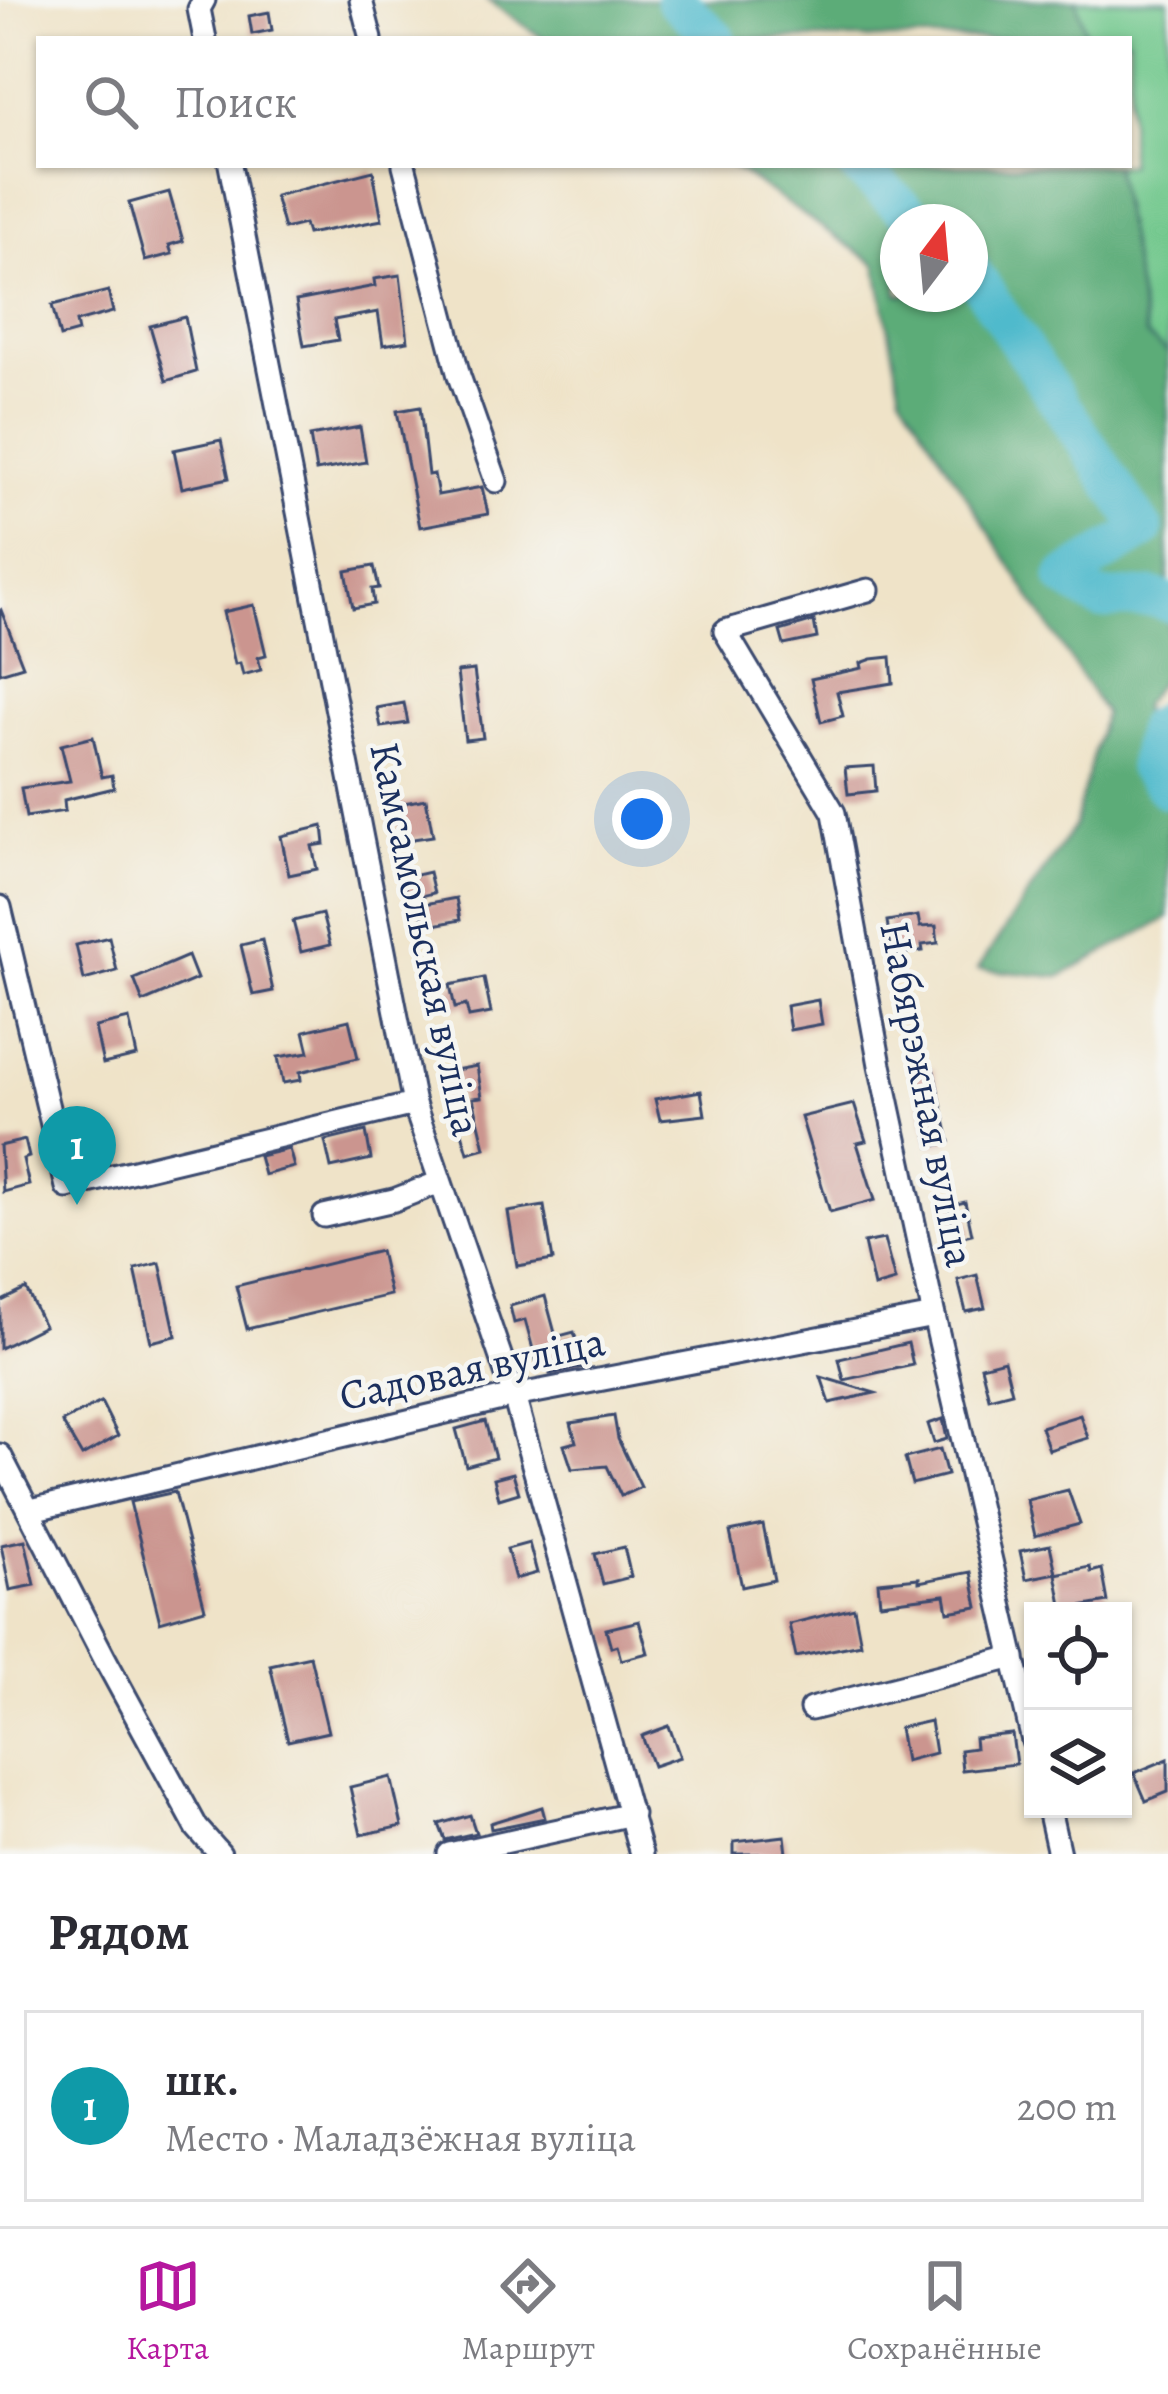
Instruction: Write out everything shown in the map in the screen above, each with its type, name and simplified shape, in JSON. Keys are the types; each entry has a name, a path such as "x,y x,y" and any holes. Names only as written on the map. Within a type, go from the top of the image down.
{"street":[{"path":"361,0 370,36"},
{"path":"201,4 205,36"},
{"name":"Камсамольская вуліца","path":"231,168 414,1104 514,1396 641,1854"},
{"path":"405,168 459,376 496,481"},
{"name":"Набярэжная вуліца","path":"868,590 724,631 833,813 934,1316 1026,1710"},
{"path":"0,907 68,1187 414,1104"},
{"path":"323,1216 394,1200 440,1182"},
{"name":"Садовая вуліца","path":"31,1510 514,1396 934,1316"},
{"path":"0,1455 197,1828 220,1854"},
{"path":"811,1709 1014,1657"},
{"path":"449,1854 632,1814"},
{"path":"1051,1818 1059,1854"}],"green space":[{"path":"487,0 1076,0 1086,36 540,36"},
{"path":"1076,0 1168,0 1168,353 1147,336 1115,168 1132,168 1132,36 1086,36"},
{"path":"734,168 1115,168 1146,336 1168,353 1168,671 1142,705 1140,777 1168,809 1168,918 1059,977 978,969 1074,826 1104,713 901,393 885,312 988,312 988,204 880,204 880,285 876,264"}],"building":[{"path":"269,12 272,30 252,34 249,16"},
{"path":"373,171 382,220 307,234 304,224 284,229 275,196"},
{"path":"169,192 183,241 169,245 172,254 145,261 129,203"},
{"path":"400,275 408,341 383,345 378,312 334,320 338,340 304,346 296,301 375,286 374,279"},
{"path":"108,291 113,312 76,322 78,332 60,337 52,305"},
{"path":"185,317 196,372 166,381 150,326"},
{"path":"420,407 428,475 434,474 438,495 482,487 488,514 420,527 397,411"},
{"path":"360,427 366,462 316,471 310,436"},
{"path":"221,440 229,478 182,488 174,450"},
{"path":"374,566 379,588 372,589 374,604 353,608 346,571"},
{"path":"254,605 266,655 258,657 261,670 243,675 240,663 235,664 223,612"},
{"path":"0,611 23,666 0,673"},
{"path":"814,621 817,638 784,645 780,631"},
{"path":"891,657 893,683 837,692 843,716 821,722 811,679"},
{"path":"474,670 483,738 465,740 457,672"},
{"path":"404,703 408,723 381,727 377,708"},
{"path":"93,737 102,777 112,775 114,788 64,800 65,811 26,817 21,788 70,781 61,745"},
{"path":"874,766 876,791 848,794 845,768"},
{"path":"426,799 433,836 400,841 398,822 389,824 387,806"},
{"path":"323,826 325,844 312,846 317,869 289,875 281,836"},
{"path":"429,872 434,893 408,899 403,878"},
{"path":"456,898 460,920 424,927 420,905"},
{"path":"322,914 330,945 301,952 293,921"},
{"path":"918,916 920,927 936,926 938,943 922,945 923,951 892,955 887,921"},
{"path":"109,937 117,971 84,980 76,945"},
{"path":"262,940 273,991 253,995 241,945"},
{"path":"188,956 197,979 143,1002 134,979"},
{"path":"484,978 491,1013 469,1017 466,1005 455,1008 450,985"},
{"path":"818,1000 822,1024 790,1030 786,1006"},
{"path":"129,1019 137,1056 103,1064 95,1027"},
{"path":"349,1020 358,1058 300,1072 301,1080 283,1083 278,1057 309,1052 304,1031"},
{"path":"477,1066 482,1097 473,1098 485,1148 468,1153 455,1070"},
{"path":"933,1068 950,1142 930,1147 914,1078 916,1072"},
{"path":"701,1091 705,1115 660,1120 655,1099"},
{"path":"854,1104 866,1141 857,1143 875,1200 830,1212 801,1117"},
{"path":"366,1131 371,1159 331,1168 325,1141"},
{"path":"25,1140 29,1157 23,1159 29,1185 3,1192 0,1146"},
{"path":"289,1149 294,1167 264,1175 259,1156"},
{"path":"965,1202 972,1234 955,1238 948,1206"},
{"path":"544,1206 553,1260 517,1266 508,1212"},
{"path":"884,1239 895,1281 874,1287 864,1243"},
{"path":"380,1251 390,1295 247,1329 236,1286"},
{"path":"160,1263 176,1336 151,1342 135,1269"},
{"path":"977,1275 985,1308 966,1312 958,1280"},
{"path":"26,1289 44,1326 0,1348 0,1302"},
{"path":"545,1296 556,1337 574,1332 584,1367 550,1374 547,1362 537,1364 525,1320 514,1323 510,1306"},
{"path":"908,1343 913,1365 844,1380 839,1359"},
{"path":"1004,1360 1012,1392 989,1398 981,1366"},
{"path":"821,1377 875,1393 830,1403"},
{"path":"101,1402 118,1436 82,1456 62,1422"},
{"path":"1080,1415 1088,1438 1049,1450 1041,1427"},
{"path":"614,1416 618,1439 641,1487 621,1496 607,1466 572,1469 564,1445 576,1442 571,1423"},
{"path":"943,1419 947,1439 934,1443 928,1424"},
{"path":"485,1421 495,1458 466,1466 456,1429"},
{"path":"940,1449 947,1475 912,1484 905,1458"},
{"path":"513,1473 519,1493 499,1499 494,1478"},
{"path":"1068,1490 1080,1524 1035,1536 1027,1500"},
{"path":"175,1492 205,1609 160,1622 130,1502"},
{"path":"763,1525 774,1580 742,1587 730,1532"},
{"path":"25,1540 35,1585 10,1590 1,1545"},
{"path":"529,1543 537,1573 515,1579 507,1549"},
{"path":"1050,1545 1056,1573 1026,1579 1020,1551"},
{"path":"624,1547 631,1577 603,1584 595,1554"},
{"path":"1102,1569 1108,1602 1061,1602 1056,1574"},
{"path":"971,1572 978,1607 948,1612 945,1595 880,1603 878,1582 919,1578 919,1582"},
{"path":"854,1608 861,1644 796,1657 789,1624"},
{"path":"639,1621 648,1653 621,1660 606,1629"},
{"path":"310,1656 328,1732 288,1741 270,1665"},
{"path":"930,1721 935,1753 905,1761 899,1728"},
{"path":"669,1726 680,1757 653,1766 642,1736"},
{"path":"1012,1734 1016,1764 962,1770 960,1750 975,1748 974,1738"},
{"path":"1168,1759 1168,1792 1146,1801 1134,1773"},
{"path":"391,1777 402,1826 361,1835 350,1787"},
{"path":"542,1807 545,1818 491,1829 490,1823"},
{"path":"470,1815 476,1833 445,1840 439,1824"},
{"path":"785,1836 787,1854 734,1854 734,1842"}],"waterway":[{"path":"675,0 714,36"},
{"path":"859,168 899,204"},
{"path":"988,296 1144,530 1065,578 1100,600 1153,597 1168,603"},
{"path":"1168,719 1155,727 1147,767 1168,790"}],"place":[{"name":"шк.","path":"77,1205"}]}
